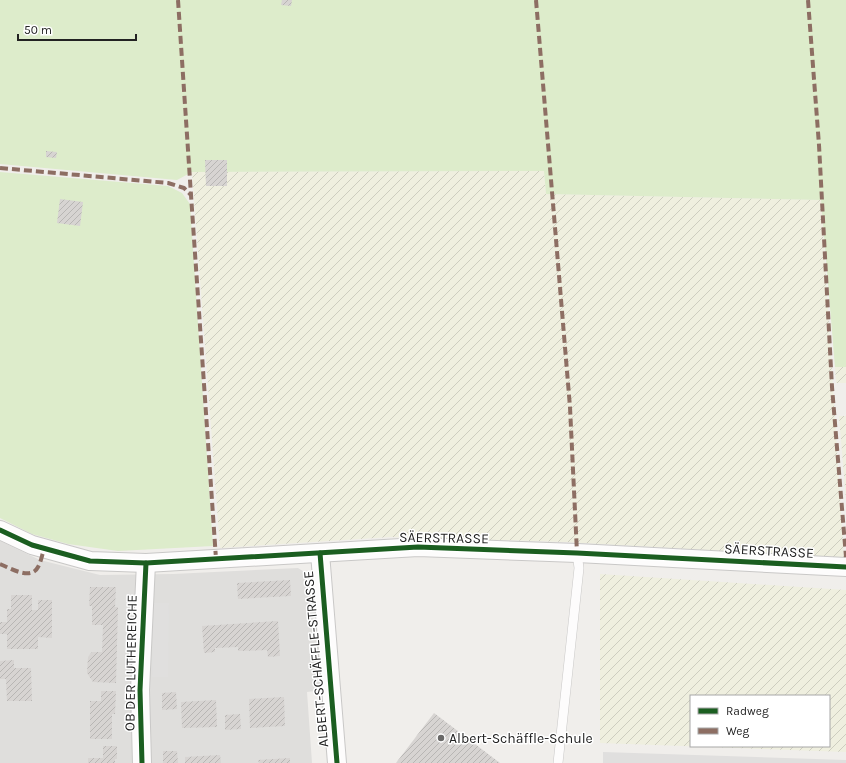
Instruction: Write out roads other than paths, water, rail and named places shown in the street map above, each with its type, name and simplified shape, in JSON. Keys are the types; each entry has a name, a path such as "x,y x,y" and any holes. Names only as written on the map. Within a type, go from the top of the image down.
{"street":[{"name":"SÄERSTRASSE","path":"0,530 32,545 90,561 146,563 418,547 578,553 846,568"},
{"name":"ALBERT-SCHÄFFLE-STRASSE","path":"320,553 337,763"},
{"name":"OB DER LUTHEREICHE","path":"142,763 140,690 146,563"}],"lane":[{"path":"558,763 579,568 578,553"}],"place":[{"name":"Albert-Schäffle-Schule","path":"441,738"}]}
